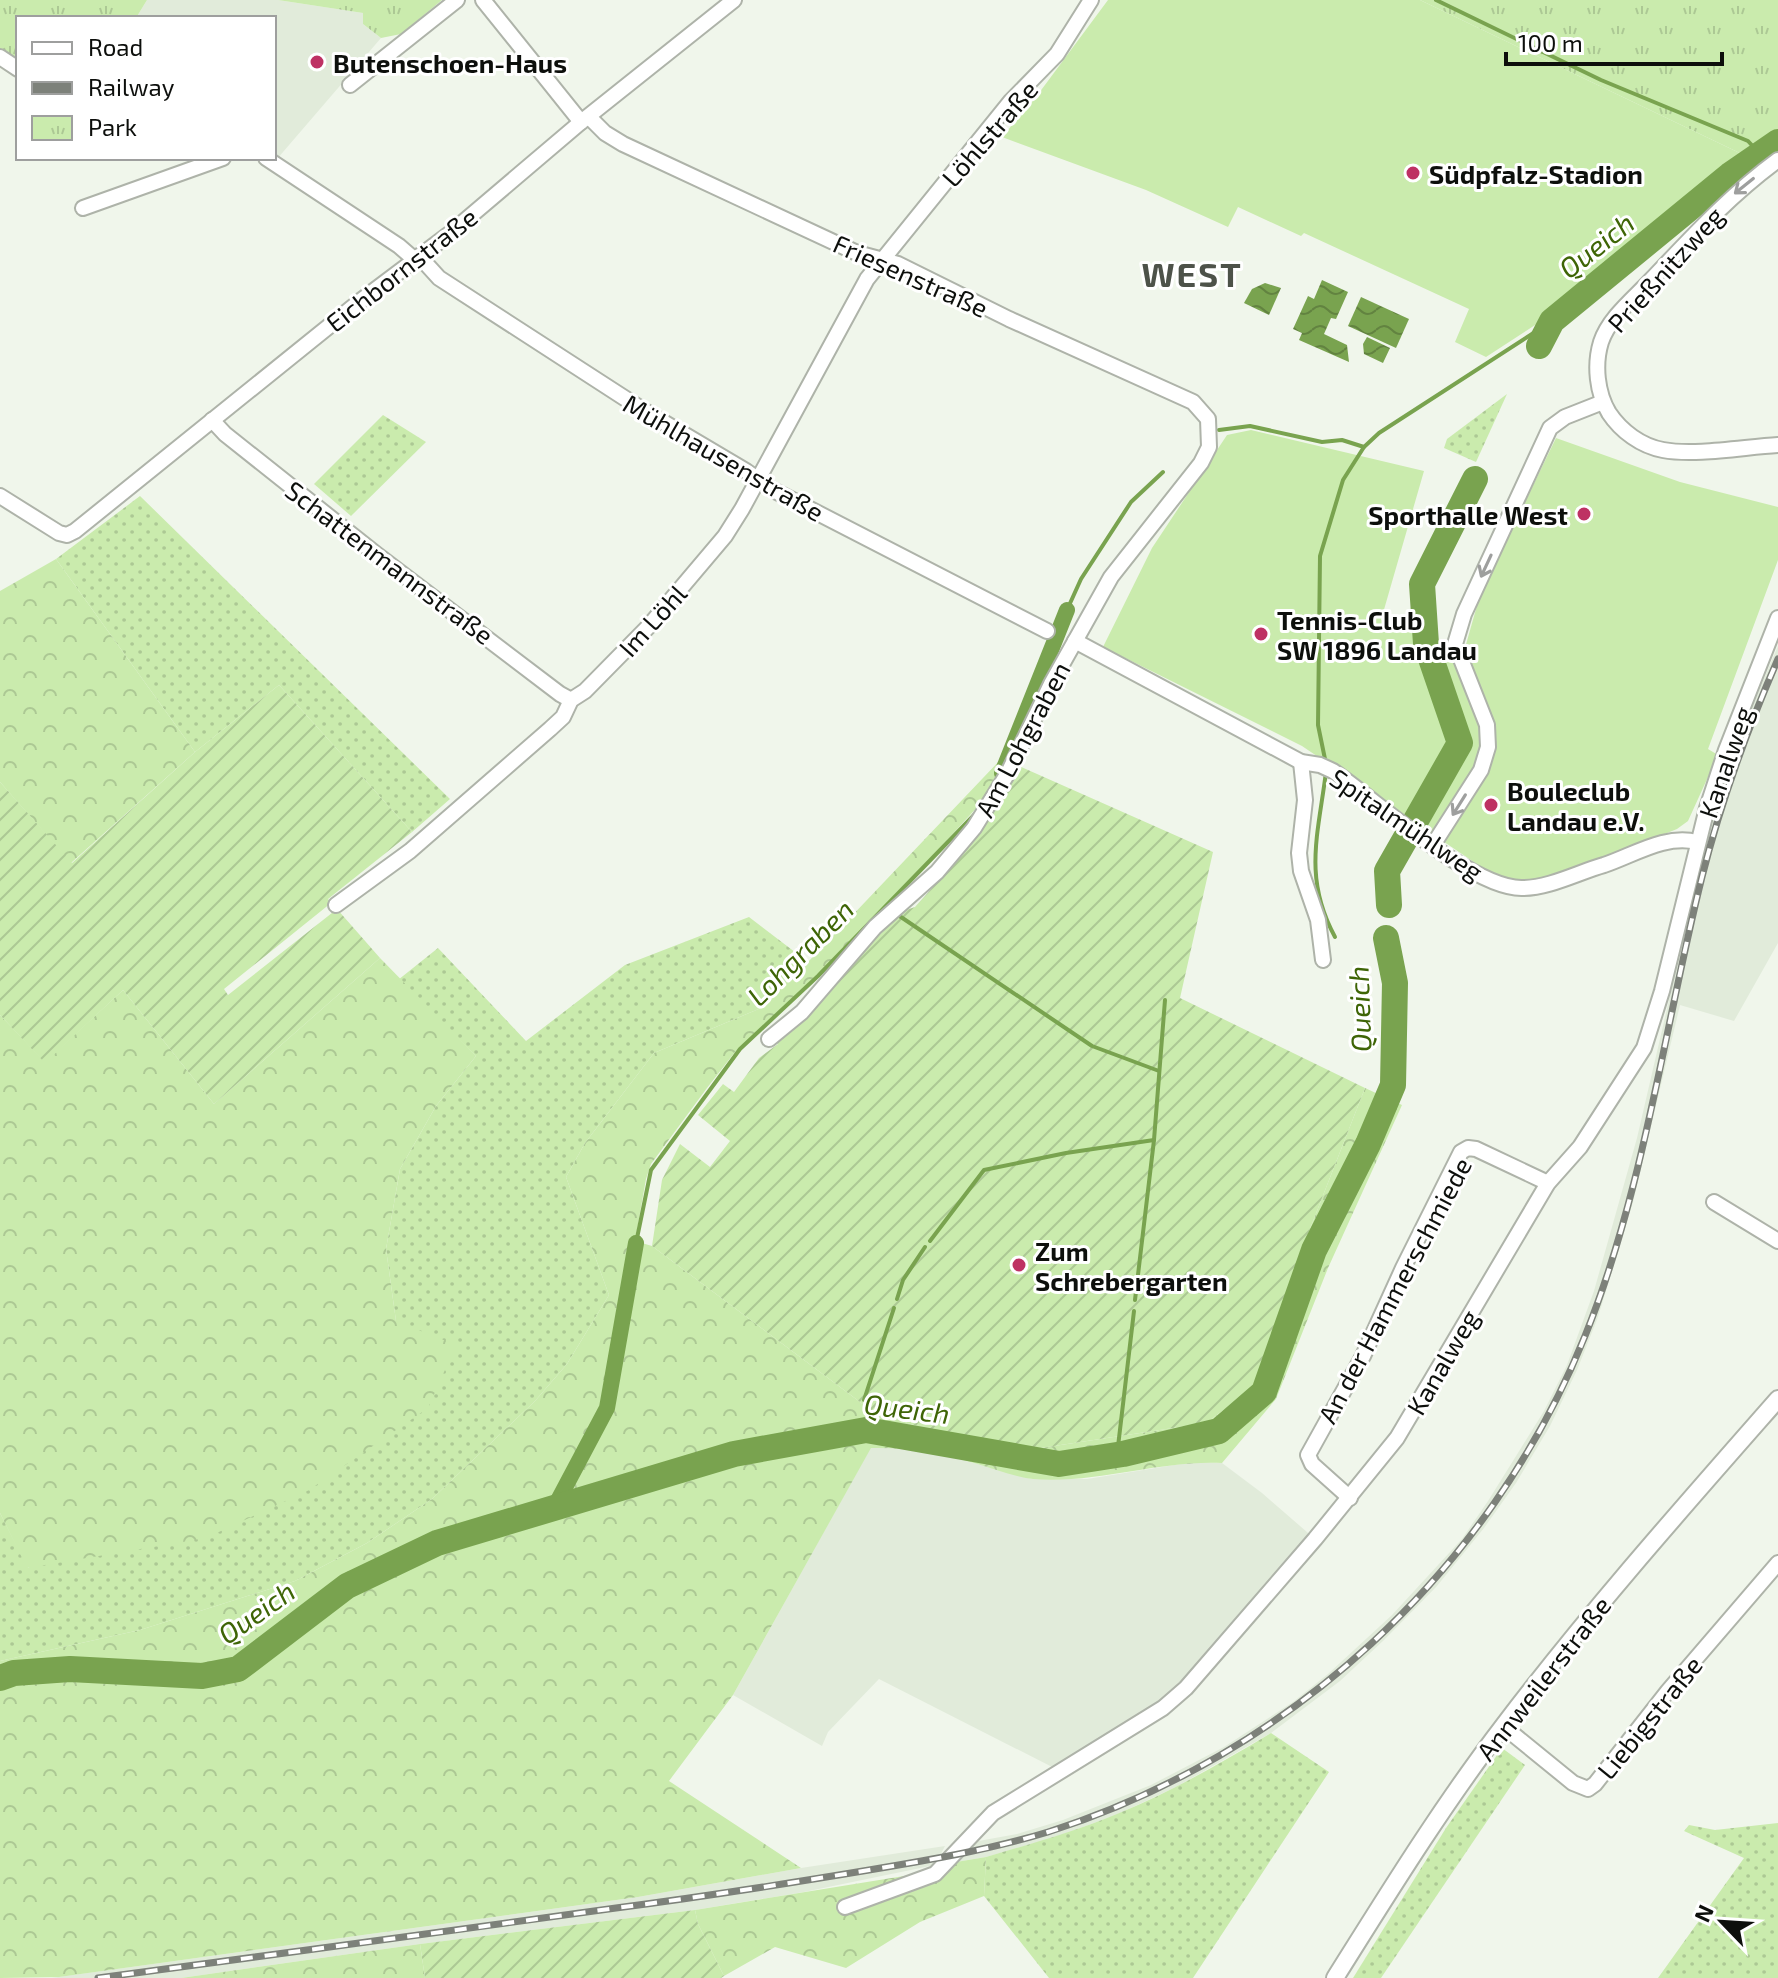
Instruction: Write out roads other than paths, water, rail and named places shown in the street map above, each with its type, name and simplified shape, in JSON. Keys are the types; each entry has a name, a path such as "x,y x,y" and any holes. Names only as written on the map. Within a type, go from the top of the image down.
{"street":[{"path":"350,85 457,0"},
{"name":"Friesenstraße","path":"483,0 585,120 605,133 880,261 898,264 1009,319 1193,402 1208,419 1209,447"},
{"name":"Eichbornstraße","path":"0,496 52,530 67,535 448,235 734,0"},
{"name":"Löhlstraße","path":"880,261 1011,101 1057,54 1091,0"},
{"path":"83,208 217,160"},
{"name":"Mühlhausenstraße","path":"269,160 417,258 439,278 773,490 1047,631"},
{"name":"Prießnitzweg","path":"1603,402 1598,365 1601,342 1617,316 1732,196 1778,160"},
{"name":"Im Löhl","path":"336,905 410,851 563,717 571,700 585,691 648,627 708,558 759,479 849,310 880,261"},
{"path":"1428,842 1486,759 1487,725 1455,644 1464,614 1550,428 1565,417 1603,402 1622,428 1658,449 1683,452 1778,445"},
{"name":"Schattenmannstraße","path":"212,420 225,434 376,554 571,700"},
{"name":"Am Lohgraben","path":"769,1039 802,1012 875,927 949,859 988,807 1075,641 1126,556 1201,463 1209,447"},
{"name":"Kanalweg","path":"845,1907 935,1874 993,1813 1175,1699 1350,1498 1397,1438 1548,1183 1580,1147 1644,1048 1662,991 1697,842 1726,750 1778,618"},
{"name":"Spitalmühlweg","path":"1075,641 1301,762 1320,765 1343,778 1428,842 1492,882 1521,889 1619,860 1666,842 1682,839 1697,842"},
{"name":"Spitalmühlweg","path":"1301,762 1305,789 1299,853 1301,871 1318,920 1323,960"},
{"name":"An der Hammerschmiede","path":"1350,1498 1312,1464 1308,1455 1363,1356 1461,1152 1468,1148 1476,1149 1548,1183"},
{"path":"1714,1202 1778,1241"},
{"name":"Annweilerstraße","path":"1335,1978 1422,1841 1503,1726 1614,1588 1778,1399"},
{"name":"Liebigstraße","path":"1503,1726 1573,1783 1588,1789 1778,1563"}],"water":[{"path":"1322,280 1348,292 1336,319 1331,318 1324,334 1347,345 1349,362 1299,340 1302,333 1293,329 1308,296 1314,299"},
{"path":"1265,283 1281,288 1269,315 1244,303 1252,289"},
{"path":"1361,297 1409,319 1396,348 1348,326"},
{"path":"1367,337 1390,348 1383,363 1364,354 1363,344"}],"waterway":[{"path":"1436,0 1601,80 1748,141 1760,154"},
{"name":"Queich","path":"1539,346 1552,321 1730,175 1778,142"},
{"path":"1326,764 1318,725 1320,556 1343,480 1364,447 1379,433 1552,321"},
{"name":"Lohgraben","path":"1219,430 1250,426 1322,442 1342,440 1364,447"},
{"name":"Lohgraben","path":"1067,610 1081,579 1131,502 1163,472"},
{"name":"Queich","path":"1389,905 1387,871 1460,743 1426,644 1422,584 1475,479"},
{"name":"Lohgraben","path":"1002,773 1067,610"},
{"path":"1326,772 1317,836 1316,875 1325,916 1335,937"},
{"name":"Lohgraben","path":"636,1243 651,1170 740,1049 818,976 976,813"},
{"path":"895,913 1092,1046 1159,1071"},
{"name":"Queich","path":"0,1678 14,1673 70,1669 202,1676 238,1669 347,1586 437,1543 734,1454 866,1430 1059,1464 1123,1454 1219,1431 1264,1392 1314,1250 1368,1144 1393,1085 1395,983 1386,938"},
{"path":"930,1241 984,1170 1066,1153 1154,1140 1165,1000"},
{"path":"1135,1300 1154,1140"},
{"name":"Lohgraben","path":"554,1508 607,1408 636,1243"},
{"path":"897,1299 903,1280 925,1247"},
{"path":"864,1400 894,1308"},
{"path":"1117,1455 1134,1311"}],"railway":[{"path":"98,1978 711,1895 981,1849 1048,1832 1136,1798 1220,1755 1299,1703 1371,1644 1437,1576 1495,1502 1545,1422 1585,1336 1623,1224 1638,1167 1709,849 1736,766 1778,659"}],"place":[{"name":"Butenschoen-Haus","path":"317,62"},
{"name":"Südpfalz-Stadion","path":"1413,173"},
{"name":"Sporthalle West","path":"1584,514"},
{"name":"Tennis-Club SW 1896 Landau","path":"1261,634"},
{"name":"Bouleclub Landau e.V.","path":"1491,805"},
{"name":"Zum Schrebergarten","path":"1019,1265"}],"district":[{"name":"WEST","path":"1192,273"}]}
